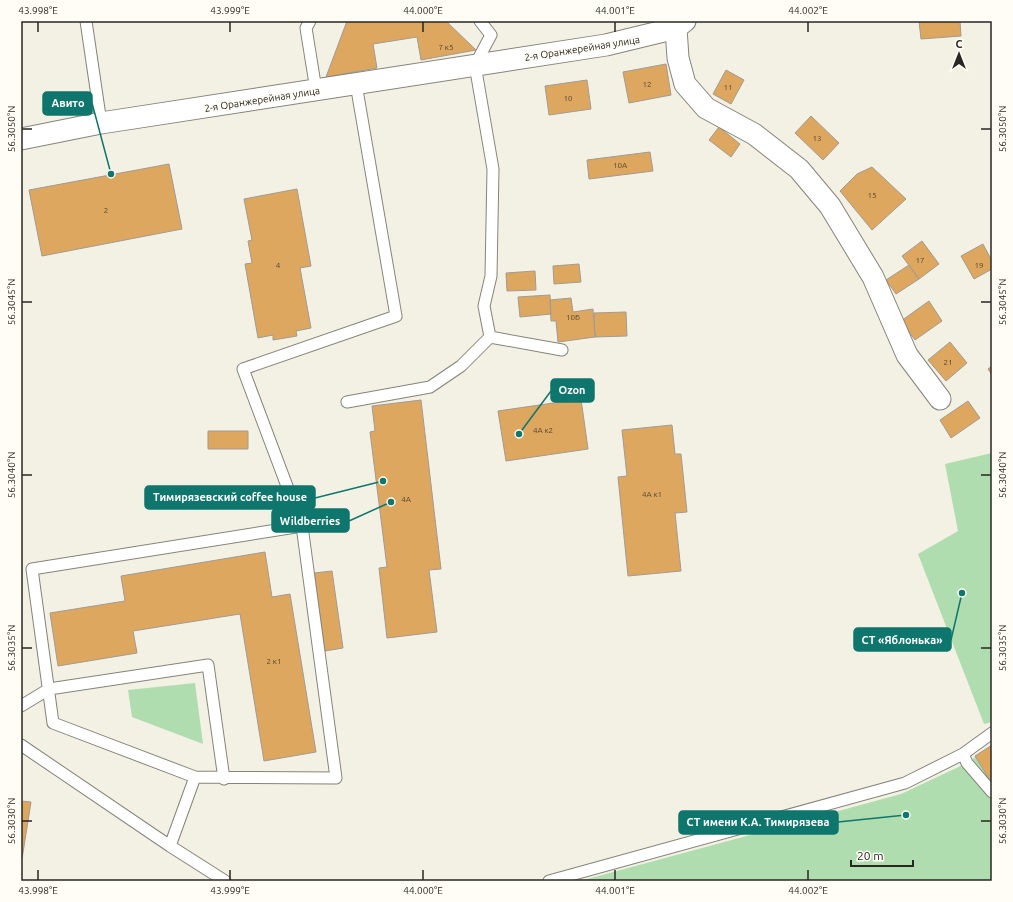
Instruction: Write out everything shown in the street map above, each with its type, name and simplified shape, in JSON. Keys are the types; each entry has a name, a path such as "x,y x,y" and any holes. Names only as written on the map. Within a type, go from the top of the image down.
{"street":[{"name":"2-я Оранжерейная улица","path":"21,139 101,123 606,45 681,25 678,58 685,84 706,108 754,134 799,169 830,206 873,277 907,356 940,399"}],"lane":[{"path":"86,21 101,123"},
{"path":"310,21 306,28 316,90"},
{"path":"480,21 492,35 475,65 493,169 492,276 484,306 490,337"},
{"path":"302,526 32,569 53,723 195,777 224,779 336,778 302,526 243,369 396,316 356,84"},
{"path":"490,337 562,350"},
{"path":"347,402 430,387 461,366 490,337"},
{"path":"21,706 49,689 208,664 224,779"},
{"path":"549,881 905,783 963,754 992,734"},
{"path":"21,745 170,846 225,881"},
{"path":"963,754 967,763 992,792"},
{"path":"170,846 195,777"}],"green space":[{"path":"992,453 992,722 984,724 918,554 958,531 945,464"},
{"path":"195,683 203,744 132,717 128,690"},
{"path":"992,745 992,881 580,881 901,794 967,763"}],"building":[{"path":"347,21 446,21 476,50 421,60 417,37 373,44 377,68 326,77"},
{"path":"919,21 960,21 961,36 921,39"},
{"path":"666,64 671,95 629,103 623,72"},
{"path":"726,70 744,80 731,104 713,94"},
{"path":"587,80 591,109 549,115 545,86"},
{"path":"811,116 839,143 823,160 795,133"},
{"path":"719,127 740,144 731,157 709,140"},
{"path":"650,152 653,171 589,179 587,160"},
{"path":"169,164 182,229 42,256 29,190"},
{"path":"872,167 906,199 872,230 840,191 857,174"},
{"path":"297,189 311,266 300,268 311,328 296,331 297,336 273,340 273,335 258,338 245,264 252,263 248,241 252,240 244,199"},
{"path":"922,241 939,264 919,279 902,256"},
{"path":"983,244 992,261 992,269 974,279 961,256"},
{"path":"579,264 581,282 554,284 553,266"},
{"path":"909,265 919,279 896,294 886,280"},
{"path":"535,271 536,290 507,291 506,273"},
{"path":"550,295 551,314 520,317 518,297"},
{"path":"571,298 573,312 593,309 595,337 558,342 556,321 551,321 550,300"},
{"path":"929,301 942,321 915,340 901,321"},
{"path":"626,312 627,336 595,337 594,313"},
{"path":"950,342 967,363 946,381 928,360"},
{"path":"992,366 992,375 988,369"},
{"path":"581,399 588,449 506,461 498,411"},
{"path":"421,400 441,569 429,570 437,632 387,638 379,568 387,567 370,432 375,431 372,406"},
{"path":"968,401 980,418 951,438 940,420"},
{"path":"672,425 675,454 681,454 687,512 675,513 681,571 628,576 618,477 627,476 622,430"},
{"path":"208,431 248,431 248,449 208,449"},
{"path":"265,552 272,597 290,594 316,752 264,761 240,614 133,631 137,653 58,666 50,613 125,601 121,576"},
{"path":"332,571 343,648 325,651 314,573"},
{"path":"992,745 992,777 989,779 975,756"},
{"path":"21,801 31,802 22,859 21,859"}],"place":[{"name":"Авито","path":"111,174"},
{"name":"Ozon","path":"519,434"},
{"name":"Тимирязевский coffee house","path":"383,481"},
{"name":"Wildberries","path":"391,502"},
{"name":"СТ «Яблонька»","path":"962,593"},
{"name":"СТ имени К.А. Тимирязева","path":"906,815"}]}
